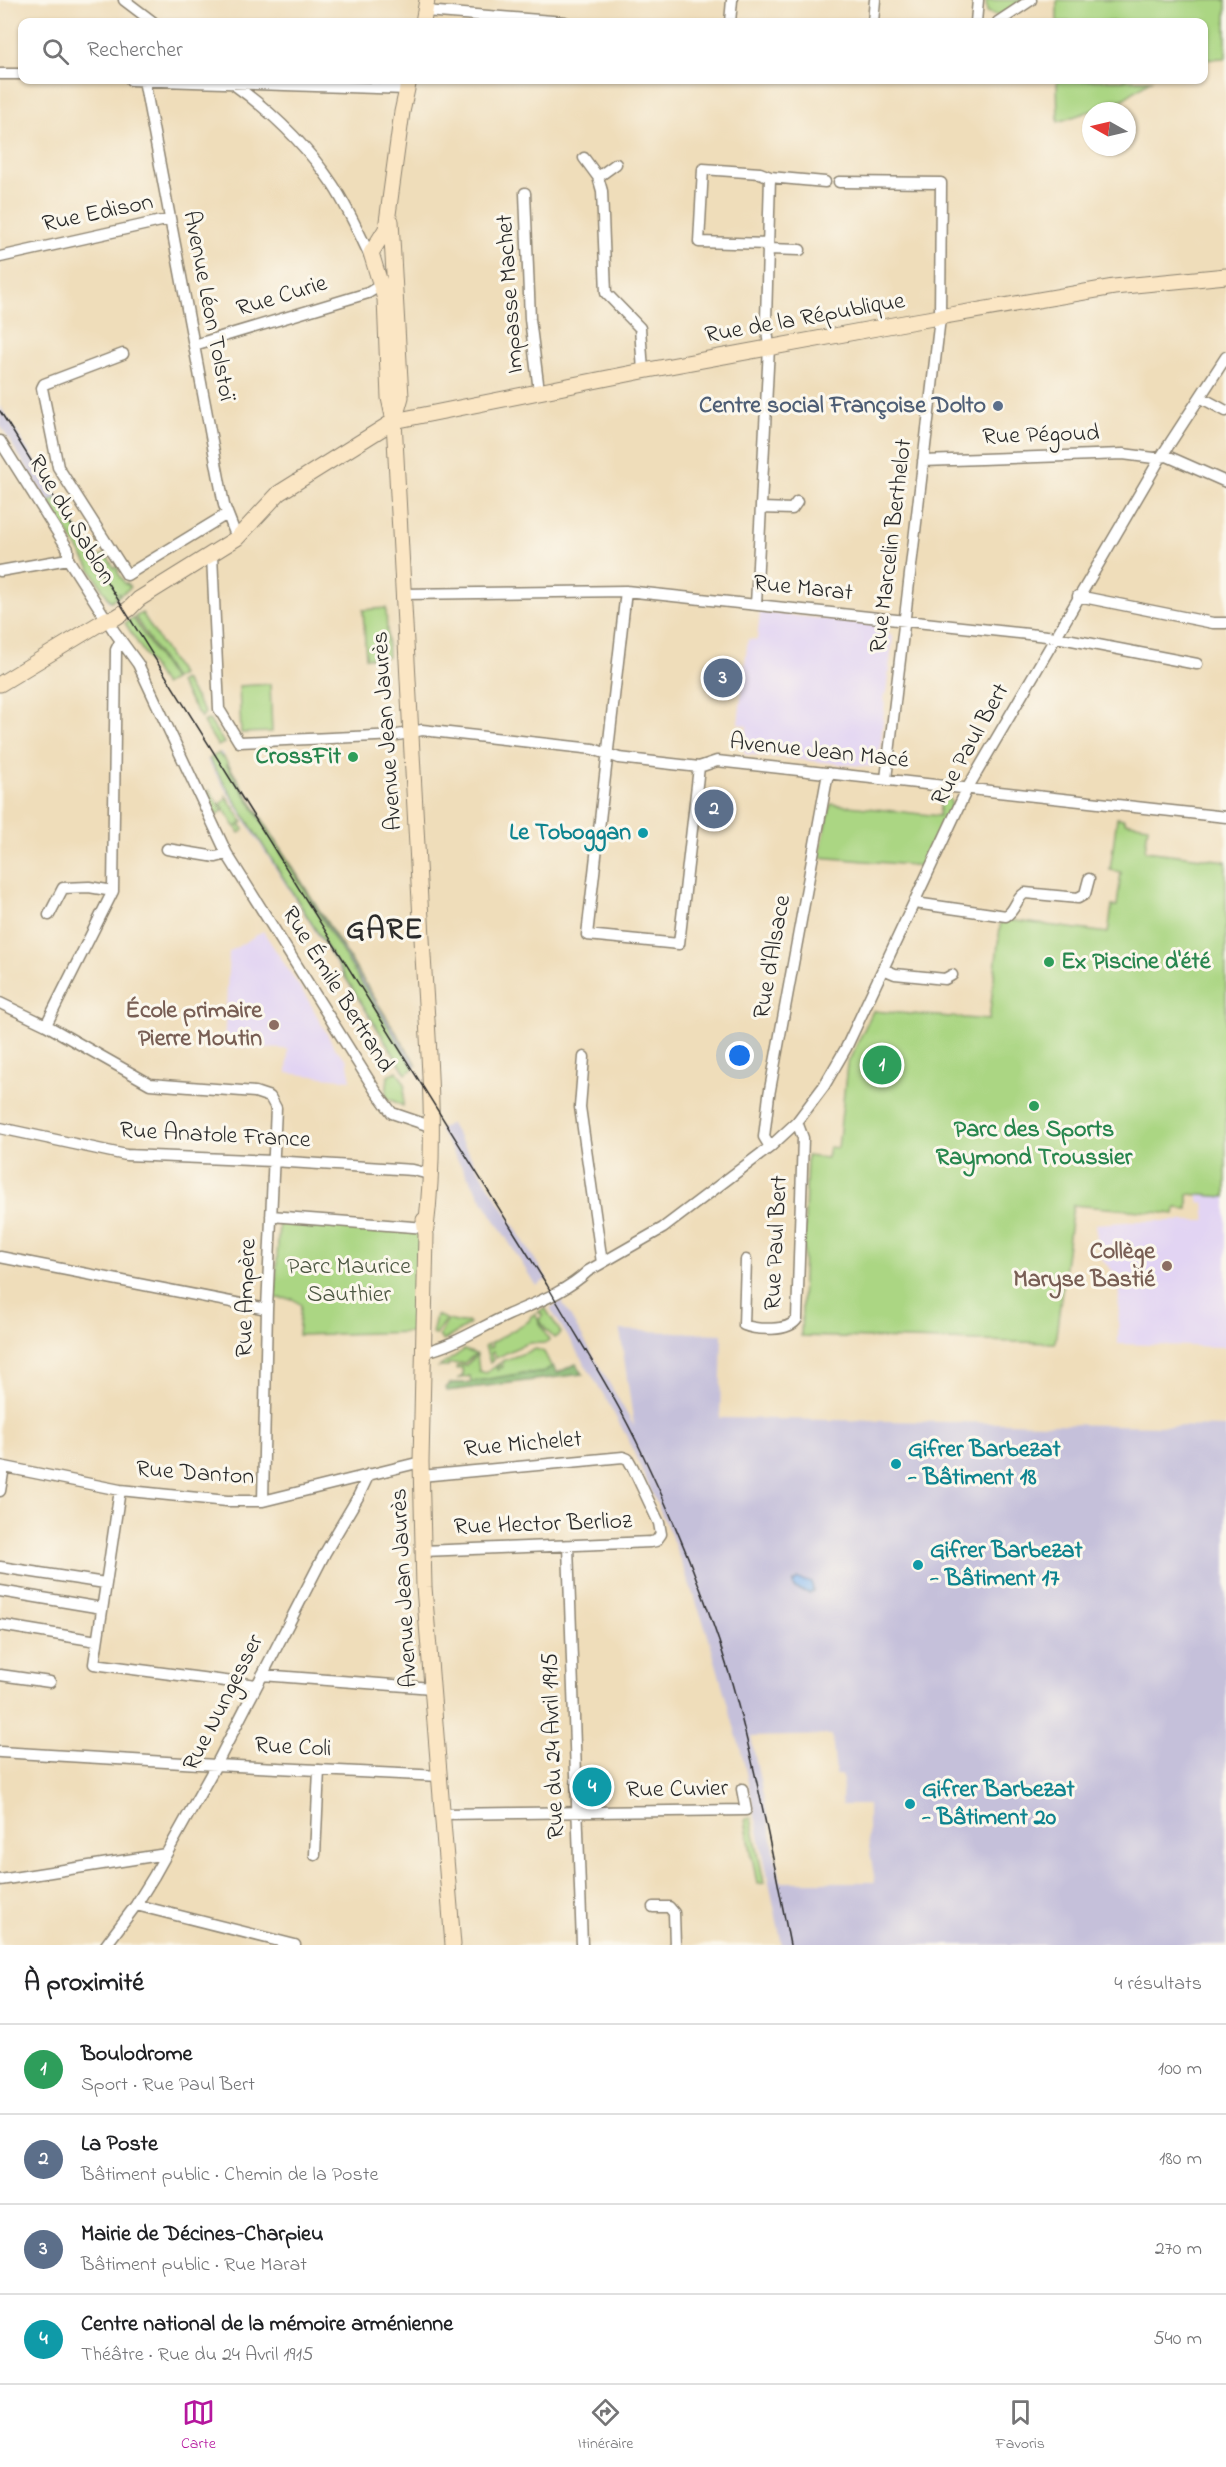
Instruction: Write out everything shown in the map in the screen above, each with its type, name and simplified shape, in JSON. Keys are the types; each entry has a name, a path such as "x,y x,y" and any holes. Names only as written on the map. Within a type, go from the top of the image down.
{"main road":[{"name":"Avenue Jean Jaurès","path":"408,84 395,157 386,229 379,244 372,249 371,259 385,299 389,398 394,421 427,1038 421,1469 423,1551 453,1945"},
{"name":"Avenue Jean Jaurès","path":"390,209 401,398 394,421"},
{"path":"379,244 387,245 393,255"},
{"name":"Rue de la République","path":"394,421 769,347 1114,287 1226,276"},
{"path":"0,684 107,619 115,618 139,599 212,555 237,538 279,493 394,421"}],"street":[{"path":"124,0 148,18"},
{"path":"730,18 732,0"},
{"path":"873,18 875,0"},
{"path":"976,18 978,0"},
{"path":"1004,18 1031,0"},
{"path":"425,11 517,18"},
{"path":"0,74 18,74"},
{"name":"Avenue Léon Tolstoï","path":"145,84 227,514 237,538"},
{"path":"233,84 278,118 317,162 333,185 371,259"},
{"path":"584,158 598,177 602,191 606,293 640,328 643,371"},
{"path":"598,177 616,164"},
{"path":"800,250 699,242 703,169 760,173 770,177 825,183"},
{"path":"756,605 769,347 766,320 770,177"},
{"name":"Rue Marcelin Berthelot","path":"839,182 941,183 940,318 886,779"},
{"name":"Impasse Machet","path":"525,193 530,319 539,391"},
{"name":"Rue Edison","path":"0,257 170,219"},
{"path":"361,236 379,244"},
{"name":"Rue Curie","path":"194,345 368,292 381,285"},
{"path":"123,354 44,384 42,388 58,467 127,575 227,514"},
{"name":"Rue Paul Bert","path":"424,1352 446,1347 508,1315 525,1302 563,1281 588,1271 663,1228 770,1147 796,1122 824,1086 846,1048 967,789 1161,457 1226,357"},
{"path":"1200,397 1226,411"},
{"name":"Rue du Sablon","path":"0,441 68,549 68,559 107,619"},
{"name":"Rue Pégoud","path":"923,461 1123,454 1167,456 1226,482"},
{"path":"761,508 792,510 797,502"},
{"name":"Avenue Jean Macé","path":"212,555 219,709 239,742 398,735 422,730 593,748 619,758 699,767 717,761 1226,817"},
{"path":"0,571 68,559"},
{"path":"626,591 587,935 679,944 699,767"},
{"name":"Rue Marat","path":"402,594 626,591 1056,637 1197,664"},
{"path":"1078,596 1226,623"},
{"name":"Rue Émile Bertrand","path":"107,619 138,664 227,854 375,1090 392,1113 425,1124"},
{"path":"0,1003 46,1025 113,891 117,650 121,640"},
{"name":"Rue d'Alsace","path":"770,1147 764,1137 770,1095 828,773"},
{"path":"167,849 216,857 227,854"},
{"path":"915,903 1006,916 1012,912 1017,900 1025,893 1078,898 1085,894 1089,879"},
{"path":"49,915 63,888 89,887 113,891"},
{"path":"884,969 895,974 945,979 952,975"},
{"name":"Rue Ampère","path":"46,1025 150,1084 255,1092 270,1098 276,1108 267,1309 263,1501"},
{"path":"584,1057 580,1107 602,1263"},
{"name":"Rue Paul Bert","path":"746,1260 745,1326 782,1328 794,1324 797,1319 799,1282 803,1138 796,1122"},
{"name":"Rue Anatole France","path":"0,1128 126,1155 273,1161 425,1172"},
{"path":"271,1216 426,1228"},
{"path":"0,1257 267,1309"},
{"name":"Rue Michelet","path":"421,1469 500,1467 617,1457 628,1460 659,1523 661,1534"},
{"path":"0,1491 2,1467"},
{"name":"Rue Danton","path":"2,1467 120,1490 227,1501 263,1501 369,1474 421,1469"},
{"name":"Rue Nungesser","path":"106,1945 136,1905 216,1765 325,1553 369,1474"},
{"path":"120,1490 93,1664 259,1680 432,1688"},
{"name":"Rue Hector Berlioz","path":"423,1551 651,1542 661,1534"},
{"name":"Rue du 24 Avril 1915","path":"568,1546 582,1945"},
{"path":"0,1567 105,1583"},
{"path":"0,1591 102,1608"},
{"path":"0,1625 97,1641"},
{"path":"0,1675 50,1682"},
{"name":"Rue Coli","path":"0,1752 440,1776"},
{"path":"315,1855 319,1770"},
{"name":"Rue Cuvier","path":"443,1815 746,1810 742,1789"},
{"path":"0,1880 166,1854"},
{"path":"136,1905 295,1945"},
{"path":"653,1907 669,1907 674,1913 675,1945"}],"shaded area":[{"path":"0,406 120,595 109,602 0,425"},
{"path":"760,612 879,625 893,637 886,694 883,700 885,701 879,760 872,767 744,754 747,726 738,724 748,639 757,640"},
{"path":"221,752 417,1066 405,1074 207,760"},
{"name":"École primaire Pierre Moutin","path":"263,931 310,1003 334,1047 347,1060 351,1080 287,1073 288,1049 224,1047 229,952"},
{"path":"450,1123 547,1279 536,1286 439,1130"},
{"name":"Collège Maryse Bastié","path":"1197,1195 1226,1197 1226,1347 1118,1344 1119,1286 1114,1272 1102,1260 1104,1254 1098,1245 1095,1224 1138,1221 1206,1221 1204,1202 1199,1203"},
{"path":"561,1300 634,1426 620,1330 722,1334 720,1418 1226,1427 1226,1945 782,1945 743,1758 706,1629 670,1533 627,1437 550,1308","holes":["832,1735 836,1775 843,1775 842,1805 868,1805 868,1840 875,1882 781,1882 751,1737"]}],"green space":[{"path":"986,0 1023,0 999,16 987,12"},
{"path":"1057,0 1226,0 1226,58 1208,59 1208,18 1057,18"},
{"path":"1057,84 1145,84 1117,102 1082,102 1082,114 1058,122"},
{"path":"57,498 105,575 96,559 108,552 107,556 114,568 117,566 119,570 117,571 130,588 120,595 118,592 119,596 111,601 49,502"},
{"path":"386,608 388,657 366,658 363,610"},
{"path":"142,613 181,675 174,679 135,617"},
{"path":"133,618 173,680 164,685 125,623"},
{"path":"184,680 205,713 201,718 179,683"},
{"path":"270,684 272,732 241,733 239,686"},
{"path":"209,720 224,743 218,746 203,722"},
{"path":"219,753 221,757 223,756 417,1066 226,764 414,1068 406,1074 209,759"},
{"path":"209,790 223,811 216,815 205,792"},
{"path":"942,793 949,796 952,807 923,866 819,857 831,804 939,816"},
{"path":"226,796 243,822 236,827 241,825 244,830 239,833 220,803 226,799"},
{"name":"Parc des Sports Raymond Troussier","path":"1117,818 1124,819 1124,822 1148,826 1145,851 1226,861 1226,1197 1188,1194 1188,1209 1176,1208 1175,1214 1073,1205 1055,1343 801,1336 807,1156 827,1158 829,1147 838,1148 847,1065 873,1011 989,1020 1001,919 1108,933 1112,906 1117,906 1121,872 1110,870"},
{"path":"397,1071 405,1084 403,1106 386,1097 388,1076"},
{"name":"Parc Maurice Sauthier","path":"279,1221 308,1223 309,1228 314,1229 314,1223 416,1232 419,1235 415,1332 298,1335 301,1305 293,1299 275,1298"},
{"path":"545,1308 561,1333 554,1338 539,1319 543,1315 538,1312"},
{"path":"535,1314 549,1340 526,1344 496,1358 493,1352 491,1354 493,1360 490,1363 485,1346 488,1344 489,1348 492,1347 491,1343 529,1321"},
{"path":"436,1315 446,1319 435,1335 432,1334"},
{"path":"448,1320 470,1324 443,1341 439,1336"},
{"path":"536,1349 544,1352 552,1368 541,1373 524,1373 478,1382 471,1381 470,1376 457,1379 463,1376 462,1368 456,1369 457,1366 466,1365 477,1355 479,1371 486,1373 496,1366 499,1370 497,1365 500,1363 501,1368 503,1367 502,1361"},
{"path":"464,1350 476,1354 464,1363 439,1367"},
{"path":"576,1364 583,1374 447,1391 446,1388 451,1383 465,1383 524,1373 541,1373 553,1366 557,1373"},
{"path":"751,1818 764,1883 757,1884 745,1819"}],"water":[{"path":"798,1579 812,1583 813,1591 809,1593 794,1588 793,1583"}],"tram line":[{"path":"0,411 547,1285 632,1433 656,1483 703,1596 732,1683 771,1846 790,1945"}],"place":[{"name":"Centre social Françoise Dolto","path":"998,406"},
{"name":"Mairie de Décines-Charpieu","path":"723,678"},
{"name":"CrossFit","path":"353,757"},
{"name":"La Poste","path":"714,809"},
{"name":"Le Toboggan","path":"643,833"},
{"name":"Ex Piscine d'été","path":"1049,962"},
{"name":"École primaire Pierre Moutin","path":"274,1025"},
{"name":"Boulodrome","path":"882,1065"},
{"name":"Parc des Sports Raymond Troussier","path":"1034,1106"},
{"name":"Collège Maryse Bastié","path":"1167,1266"},
{"name":"Gifrer Barbezat - Bâtiment 18","path":"896,1464"},
{"name":"Gifrer Barbezat - Bâtiment 17","path":"918,1565"},
{"name":"Centre national de la mémoire arménienne","path":"592,1787"},
{"name":"Gifrer Barbezat - Bâtiment 20","path":"910,1804"}],"district":[{"name":"GARE","path":"385,931"}]}
